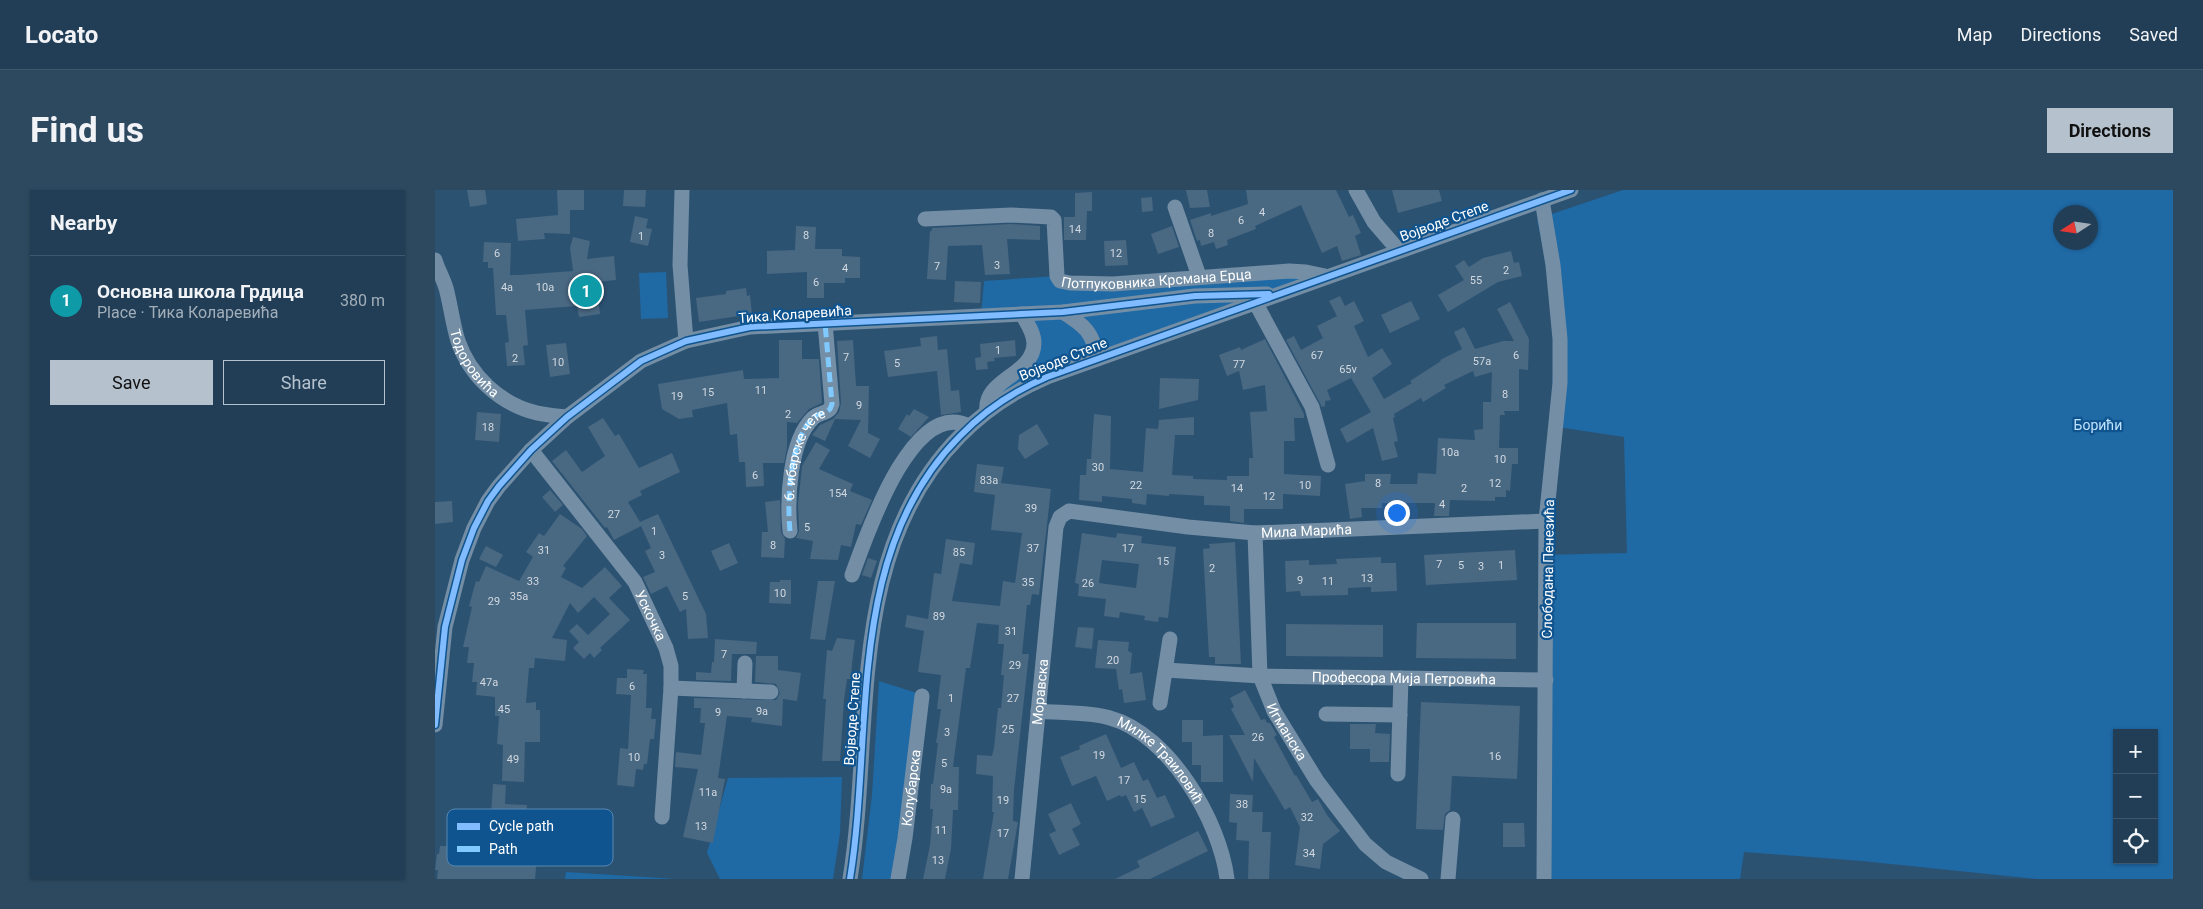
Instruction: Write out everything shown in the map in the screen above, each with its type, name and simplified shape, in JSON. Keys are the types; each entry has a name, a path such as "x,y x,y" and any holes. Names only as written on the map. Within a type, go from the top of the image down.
{"street":[{"path":"682,190 680,265 686,342"},
{"path":"1355,190 1374,222 1399,251"},
{"name":"Војводе Степе","path":"850,879 859,799 866,681 879,591 894,543 924,478 937,459 969,426 987,411 1027,386 1097,358 1571,190"},
{"name":"Слободана Пенезића","path":"1541,200 1553,265 1560,340 1557,417 1546,521 1544,879"},
{"path":"1175,207 1199,276"},
{"name":"Потпуковника Крсмана Ерца","path":"925,218 1003,215 1051,217 1054,220 1057,276 1063,282 1113,284 1199,276 1289,271 1325,276"},
{"name":"Тодоровића","path":"436,268 447,289 458,340 466,360 477,375 511,404 537,413 567,417"},
{"name":"Тика Коларевића","path":"435,725 445,627 462,560 474,528 489,501 499,486 531,450 567,417 641,362 686,342 750,327 1063,312 1195,296 1274,295"},
{"path":"1255,302 1312,407 1328,465"},
{"path":"1063,312 1089,332 1097,358"},
{"path":"987,411 986,404 991,392 1019,368 1032,350 1034,344 1031,330 1022,314"},
{"name":"6. ибарске чете","path":"790,531 788,494 795,459 809,423 816,416 830,409 831,404 825,323"},
{"path":"852,575 876,513 909,453 925,435 937,426 959,421 969,426"},
{"name":"Ускочка","path":"531,450 635,582 666,648 671,666 671,688 662,817"},
{"name":"Мила Марића","path":"1069,511 1188,527 1255,533 1546,521"},
{"name":"Моравска","path":"1022,879 1055,528 1059,517 1069,511"},
{"name":"Игманска","path":"1255,533 1260,676 1274,711 1317,781 1365,844 1386,862 1421,879"},
{"path":"1160,703 1170,639"},
{"path":"744,691 745,663"},
{"name":"Професора Мија Петровића","path":"1166,670 1260,676 1546,680"},
{"path":"1398,774 1401,678"},
{"path":"671,688 771,692"},
{"name":"Колубарска","path":"898,879 905,838 922,696"},
{"name":"Милке Траиловић","path":"1038,711 1109,718 1151,738 1171,759 1202,806 1225,857 1227,879"},
{"path":"1326,714 1400,715"},
{"path":"1448,879 1453,819"}],"green space":[{"name":"Борићи","path":"1623,190 2173,190 2173,879 2037,879 1862,861 1744,852 1740,879 1538,879 1540,555 1627,553 1624,437 1551,426 1554,341 1547,267 1537,219"},
{"path":"666,272 668,318 641,319 639,273"},
{"path":"1057,276 1060,281 1325,276 1097,359 987,411 1029,357 1022,314 981,316 984,281"},
{"path":"879,681 920,694 898,879 862,879 872,795"},
{"path":"842,777 840,833 833,879 720,879 707,853 728,778"},
{"path":"566,872 661,878 675,879 565,879"}],"building":[{"path":"467,190 485,190 487,204 470,207"},
{"path":"557,190 584,190 584,210 570,210 570,234 544,233 545,239 518,241 516,219 558,215"},
{"path":"624,190 646,190 645,207 623,206"},
{"path":"1186,190 1207,190 1210,207 1190,208"},
{"path":"1246,190 1336,190 1349,217 1353,215 1361,233 1355,236 1361,255 1342,261 1337,246 1322,253 1301,205 1255,226 1256,229 1227,240 1228,245 1216,249 1214,242 1201,246 1200,240 1197,241 1190,220 1211,213 1211,216 1248,204"},
{"path":"1392,190 1439,190 1442,201 1398,213"},
{"path":"1092,192 1092,211 1087,211 1086,240 1064,240 1064,217 1075,217 1075,193"},
{"path":"1152,197 1153,211 1142,212 1141,198"},
{"path":"635,216 648,219 646,228 652,229 648,246 630,242"},
{"path":"1011,224 1040,226 1040,240 1007,239 1010,274 985,275 982,245 948,246 946,280 927,279 930,231 932,231 932,228"},
{"path":"796,226 816,227 815,249 842,249 842,256 860,257 860,278 845,278 845,283 824,283 824,298 807,298 807,272 767,274 767,251 795,250"},
{"path":"1172,226 1179,247 1158,254 1151,234"},
{"path":"573,237 590,241 587,259 614,256 616,280 596,282 600,314 579,317 577,306 525,310 528,345 523,346 525,365 507,366 505,343 509,342 506,315 496,315 493,268 488,268 488,262 483,262 484,242 511,243 510,275 519,275 573,271 570,248"},
{"path":"1126,240 1128,265 1105,266 1104,241"},
{"path":"1511,251 1514,263 1519,262 1522,276 1498,282 1448,312 1438,295 1464,280 1455,266 1464,260 1469,267 1483,258"},
{"path":"955,281 981,282 980,303 954,302"},
{"path":"746,288 747,296 750,295 752,314 699,322 696,298 726,294 726,291"},
{"path":"1340,296 1345,306 1354,301 1364,321 1354,326 1368,357 1382,348 1392,364 1372,378 1384,399 1412,383 1410,381 1440,360 1462,349 1454,332 1464,327 1475,349 1503,341 1514,341 1497,309 1510,302 1529,339 1528,370 1519,369 1519,411 1504,411 1505,415 1500,415 1499,448 1518,448 1518,464 1512,464 1510,491 1506,490 1506,497 1495,497 1495,501 1450,500 1449,516 1434,516 1435,503 1382,503 1382,508 1361,508 1362,517 1350,519 1345,484 1365,481 1365,474 1391,474 1390,484 1417,484 1418,473 1436,474 1438,438 1475,440 1474,430 1483,429 1483,402 1491,402 1492,372 1475,377 1473,371 1444,385 1446,388 1423,402 1421,398 1394,414 1395,417 1393,418 1398,441 1394,442 1398,457 1382,461 1373,428 1347,443 1340,429 1371,412 1351,378 1327,390 1331,400 1325,401 1325,406 1322,407 1286,340 1294,336 1301,350 1323,338 1317,326 1337,316 1329,301"},
{"path":"1411,301 1420,319 1390,333 1381,315"},
{"path":"937,336 938,350 947,349 951,391 959,390 961,412 941,415 937,371 888,377 884,351 921,346 920,338"},
{"path":"1265,339 1304,414 1304,418 1294,418 1295,441 1284,441 1284,474 1321,476 1320,496 1283,494 1283,509 1244,509 1244,523 1230,521 1230,506 1204,505 1204,496 1147,494 1146,505 1132,503 1132,499 1102,496 1102,502 1079,500 1080,475 1086,475 1087,459 1091,459 1094,414 1111,416 1110,469 1143,472 1146,428 1158,429 1159,420 1194,417 1194,435 1175,435 1172,475 1193,476 1193,479 1227,480 1227,476 1249,476 1249,458 1253,458 1250,412 1267,411 1265,385 1243,390 1239,371 1227,376 1219,355 1240,347 1241,350"},
{"path":"779,340 802,340 802,359 819,359 822,403 809,409 797,423 787,422 787,448 784,463 763,463 764,486 746,487 745,462 739,462 737,434 730,435 727,403 692,410 693,417 679,419 662,409 658,384 743,370 744,379 779,378"},
{"path":"853,340 856,386 869,386 868,433 880,439 870,458 848,446 861,420 835,419 825,441 812,435 820,425 833,419 839,412 841,403 837,341"},
{"path":"1015,340 1016,356 994,358 995,361 987,362 988,369 976,370 975,358 981,357 980,344"},
{"path":"566,343 570,374 550,377 546,345"},
{"path":"1160,378 1199,379 1198,400 1159,409"},
{"path":"914,409 929,417 911,437 898,429 907,414 909,416"},
{"path":"477,412 501,414 499,442 475,440"},
{"path":"603,418 615,436 619,434 639,468 672,453 680,472 640,491 642,495 628,502 640,522 658,514 706,614 708,638 688,639 686,609 680,612 667,586 651,594 643,577 655,572 645,551 651,548 641,526 614,540 607,527 605,528 552,461 566,450 582,472 605,456 588,427"},
{"path":"1037,424 1049,444 1025,459 1018,449 1019,435"},
{"path":"816,442 830,450 819,469 853,484 850,491 872,500 861,525 856,524 851,547 841,545 838,560 810,559 813,541 796,538 799,531 798,504 802,466"},
{"path":"977,464 1004,467 1001,483 1051,489 1039,595 1032,594 1030,605 1027,605 1022,654 1029,654 1014,790 1013,821 1018,822 1008,879 983,879 994,812 992,812 993,776 976,774 977,755 992,756 994,748 998,708 1001,708 1004,675 1001,675 1004,644 998,644 999,625 977,623 970,668 966,668 953,767 959,767 958,810 953,810 951,849 945,879 923,879 930,845 933,809 930,809 931,784 933,784 938,743 936,743 941,709 937,709 941,675 918,672 924,631 905,627 907,615 928,619 934,573 941,574 946,539 975,543 972,565 960,563 952,601 1000,606 1003,581 1015,583 1022,533 991,530 995,495 974,492"},
{"path":"550,490 563,505 555,512 542,497"},
{"path":"780,500 781,532 785,539 784,558 761,557 762,532 768,532 765,502"},
{"path":"452,501 453,522 435,524 435,502"},
{"path":"560,514 582,529 587,536 563,566 566,568 561,577 582,588 605,567 622,586 609,598 630,620 600,648 602,650 594,658 590,653 584,659 573,648 579,642 569,631 577,624 588,635 610,614 594,597 578,613 570,603 552,638 567,640 565,661 535,658 534,668 529,668 526,703 536,702 536,710 540,710 540,742 525,742 524,782 502,781 503,745 497,744 499,716 495,716 495,697 476,695 477,682 472,682 474,663 467,663 469,647 463,647 472,607 469,606 476,581 479,582 486,566 519,581 533,557 526,552 539,533 544,536"},
{"path":"1082,533 1116,538 1117,533 1142,536 1141,543 1176,547 1168,618 1159,617 1158,622 1144,620 1145,616 1120,612 1119,618 1104,616 1106,599 1078,596 1079,584 1075,583","holes":["1102,560 1139,564 1136,588 1099,583"]},
{"path":"1235,542 1241,664 1215,664 1215,657 1209,657 1203,549 1210,548 1209,544"},
{"path":"729,543 738,563 720,571 711,551"},
{"path":"486,546 503,555 496,567 479,559"},
{"path":"1515,550 1517,580 1426,585 1424,555"},
{"path":"1381,557 1381,563 1396,563 1397,591 1371,592 1371,587 1348,588 1348,595 1301,596 1300,591 1286,592 1285,561 1309,560 1309,565 1337,564 1336,559"},
{"path":"868,558 877,561 871,578 862,575"},
{"path":"780,580 791,580 791,604 769,603 770,582 780,582"},
{"path":"818,581 835,581 825,640 810,639"},
{"path":"1417,623 1516,623 1516,659 1416,658"},
{"path":"1286,624 1383,625 1383,657 1286,656"},
{"path":"1078,627 1094,628 1092,649 1075,647"},
{"path":"837,638 855,640 851,679 847,679 844,700 840,761 822,761 826,699 823,699 827,650 832,651"},
{"path":"715,639 757,642 756,654 732,654 731,681 696,680 696,672 711,673 712,662 714,662"},
{"path":"1098,640 1129,642 1128,651 1132,653 1130,674 1142,672 1146,700 1124,703 1122,689 1119,690 1116,669 1095,668"},
{"path":"756,656 778,656 778,670 801,673 797,701 783,699 782,726 751,722 752,718 727,716 718,778 725,779 713,843 683,837 698,769 675,767 676,752 701,755 705,723 700,723 701,708 694,708 694,698 776,700 780,693 776,684 755,682"},
{"path":"627,669 644,670 643,674 647,674 646,708 652,708 651,719 656,719 654,739 650,739 647,764 644,764 643,770 636,769 634,787 617,785 620,748 628,749 631,695 616,694 617,678 627,678"},
{"path":"1245,690 1261,720 1265,719 1267,723 1270,723 1277,735 1274,737 1295,776 1312,802 1318,799 1327,815 1340,831 1323,844 1320,869 1295,865 1300,827 1290,807 1285,810 1254,758 1253,782 1229,735 1245,735 1231,709 1234,707 1230,698"},
{"path":"1421,702 1520,706 1517,779 1452,776 1450,810 1445,814 1443,830 1416,829"},
{"path":"1182,720 1203,720 1203,736 1223,735 1223,782 1201,782 1201,765 1192,765 1192,742 1182,742"},
{"path":"1350,724 1376,724 1375,733 1390,734 1389,762 1370,762 1370,749 1350,749"},
{"path":"1106,734 1121,768 1134,762 1143,781 1148,779 1157,798 1165,795 1175,817 1151,827 1142,808 1134,812 1126,795 1121,797 1120,795 1107,801 1096,776 1072,786 1060,757 1080,749 1079,746"},
{"path":"493,784 506,785 505,804 527,805 527,809 491,809"},
{"path":"1230,794 1253,795 1252,812 1263,812 1262,832 1271,832 1269,879 1248,879 1249,841 1236,840 1237,823 1229,822"},
{"path":"1071,803 1081,824 1072,829 1080,845 1059,855 1049,834 1056,831 1048,814"},
{"path":"1503,823 1524,823 1525,847 1503,847"},
{"path":"1198,831 1208,851 1150,879 1115,879 1140,867 1137,861"},
{"path":"440,846 447,846 447,866 536,866 535,879 437,879 438,870 435,870"}],"marked path":[{"path":"790,531 789,504 794,456 805,428 817,415 828,411 832,404 825,323"}],"cycle path":[{"path":"850,879 857,822 871,646 881,588 897,533 923,482 960,436 979,418 1001,402 1023,388 1047,377 1571,190"},
{"path":"435,725 445,627 462,560 474,528 488,501 531,450 567,417 641,361 686,341 750,327 1063,312 1195,296 1269,294"}],"place":[{"name":"Основна школа Грдица","path":"586,291"}]}
